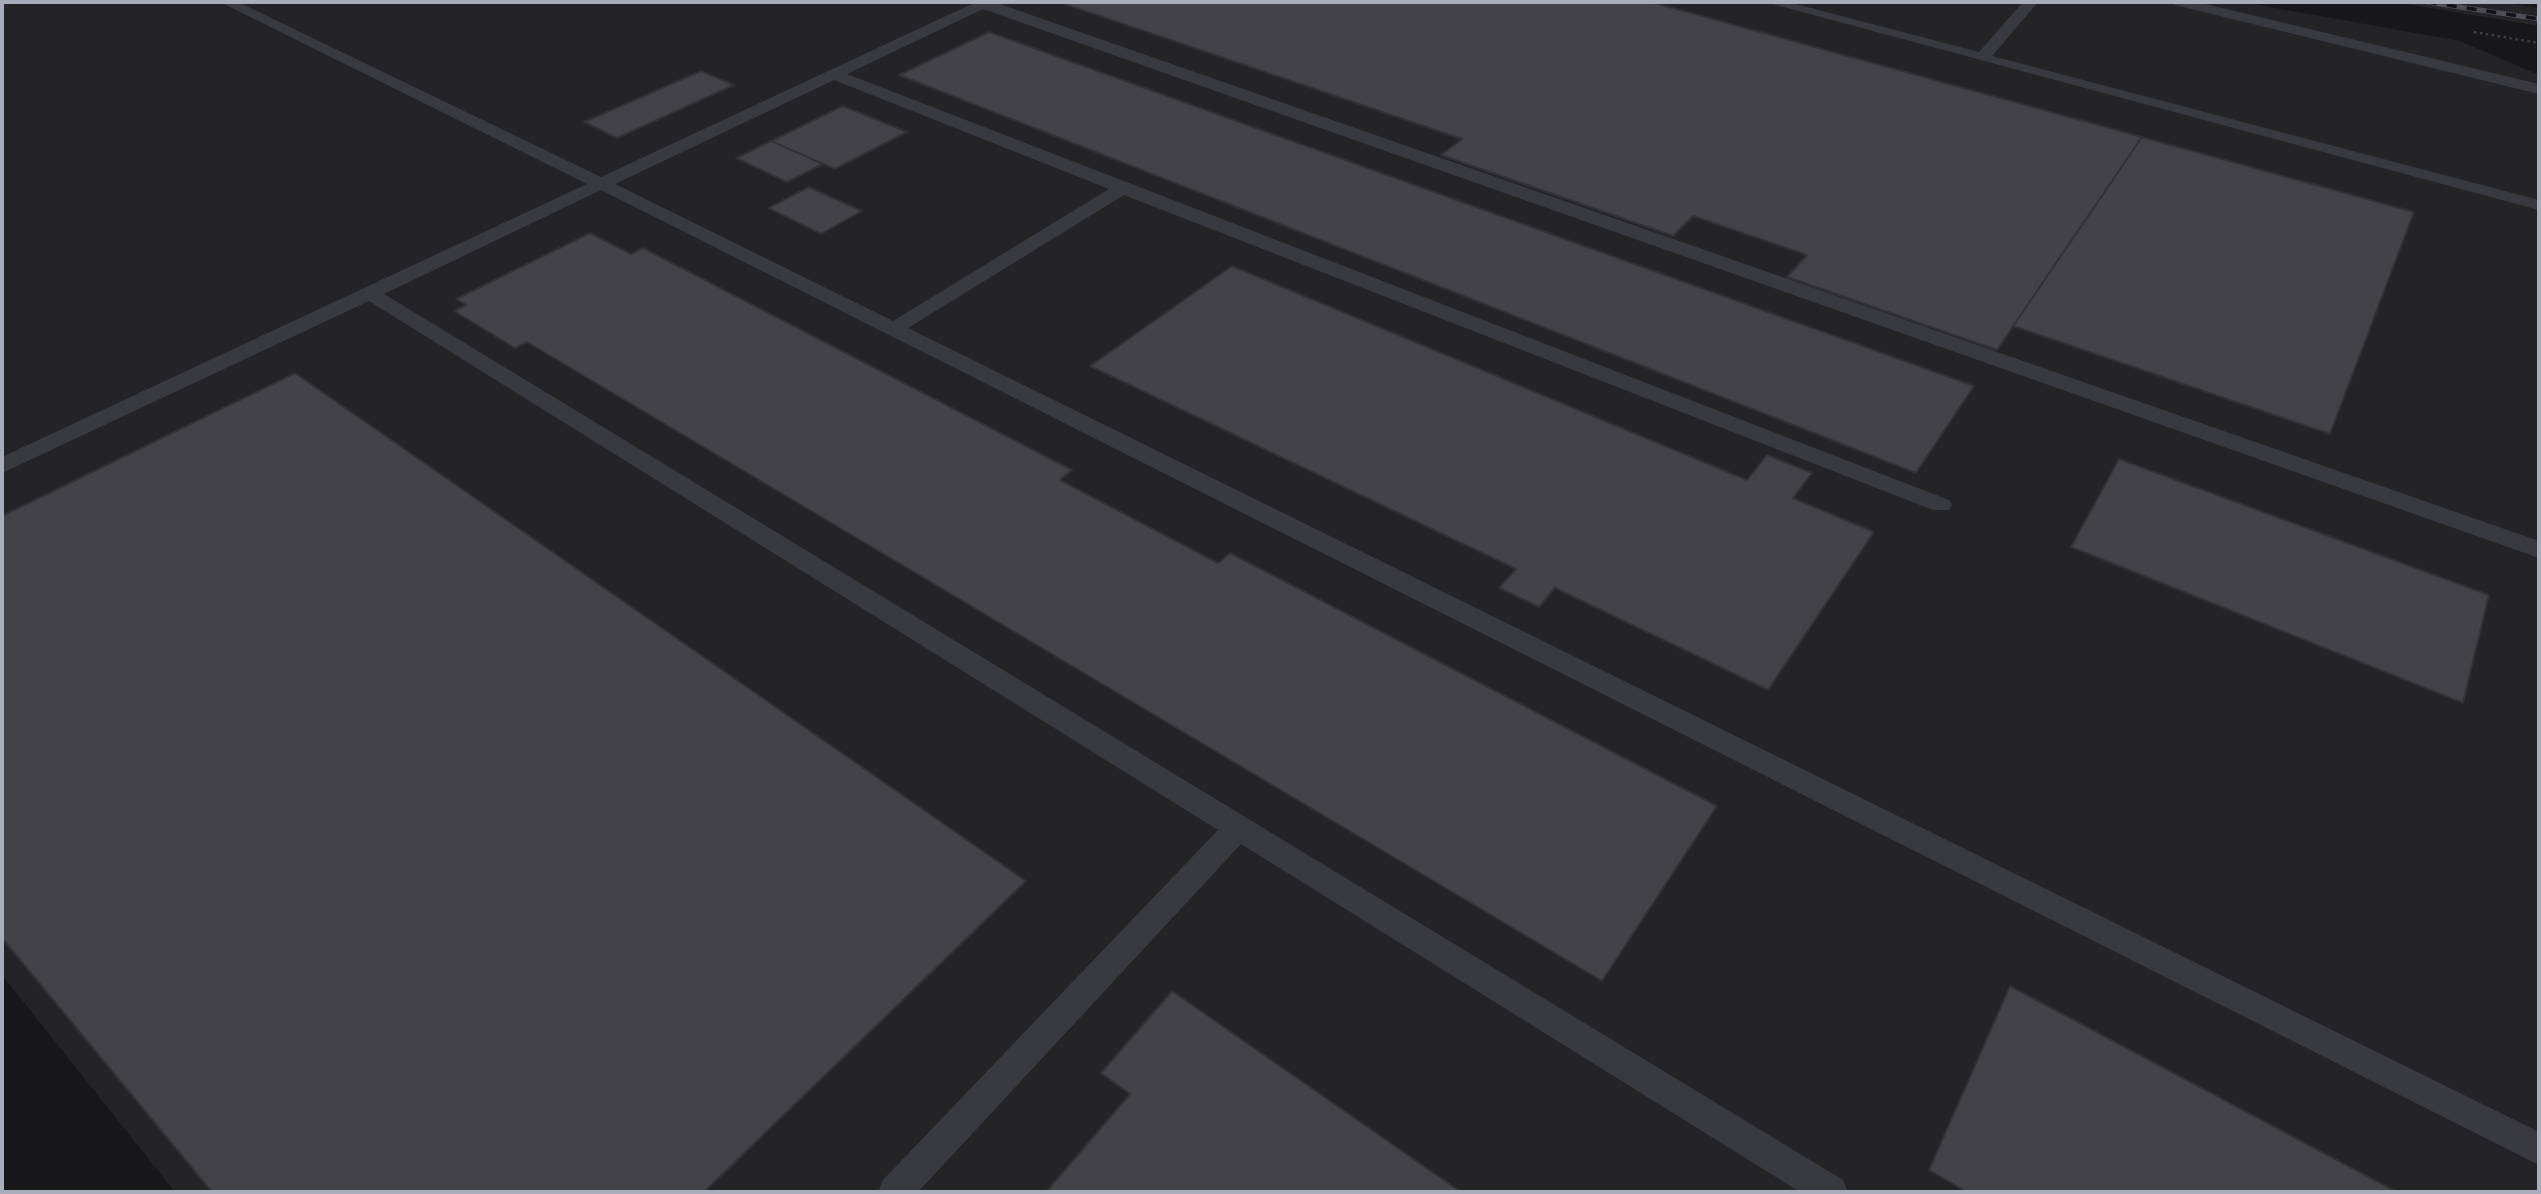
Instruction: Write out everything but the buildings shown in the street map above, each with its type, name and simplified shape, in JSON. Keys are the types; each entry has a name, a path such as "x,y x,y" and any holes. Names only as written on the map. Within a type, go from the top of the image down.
{"lane":[{"path":"227,2 602,184 2539,1149"},
{"path":"1772,2 2539,205"},
{"path":"1983,57 2031,2"},
{"path":"2180,2 2539,89"},
{"path":"2,466 984,3 2539,550"},
{"path":"834,74 1941,505"},
{"path":"893,329 1122,188"},
{"path":"371,293 1831,1192"},
{"path":"895,1192 1238,827"}],"shaded area":[{"path":"2,2 2242,2 2460,41 2539,75 2539,1192 175,1192 2,975"},
{"path":"2394,2 2500,2 2539,8 2539,26"}],"railway":[{"path":"2427,2 2539,19"}]}
